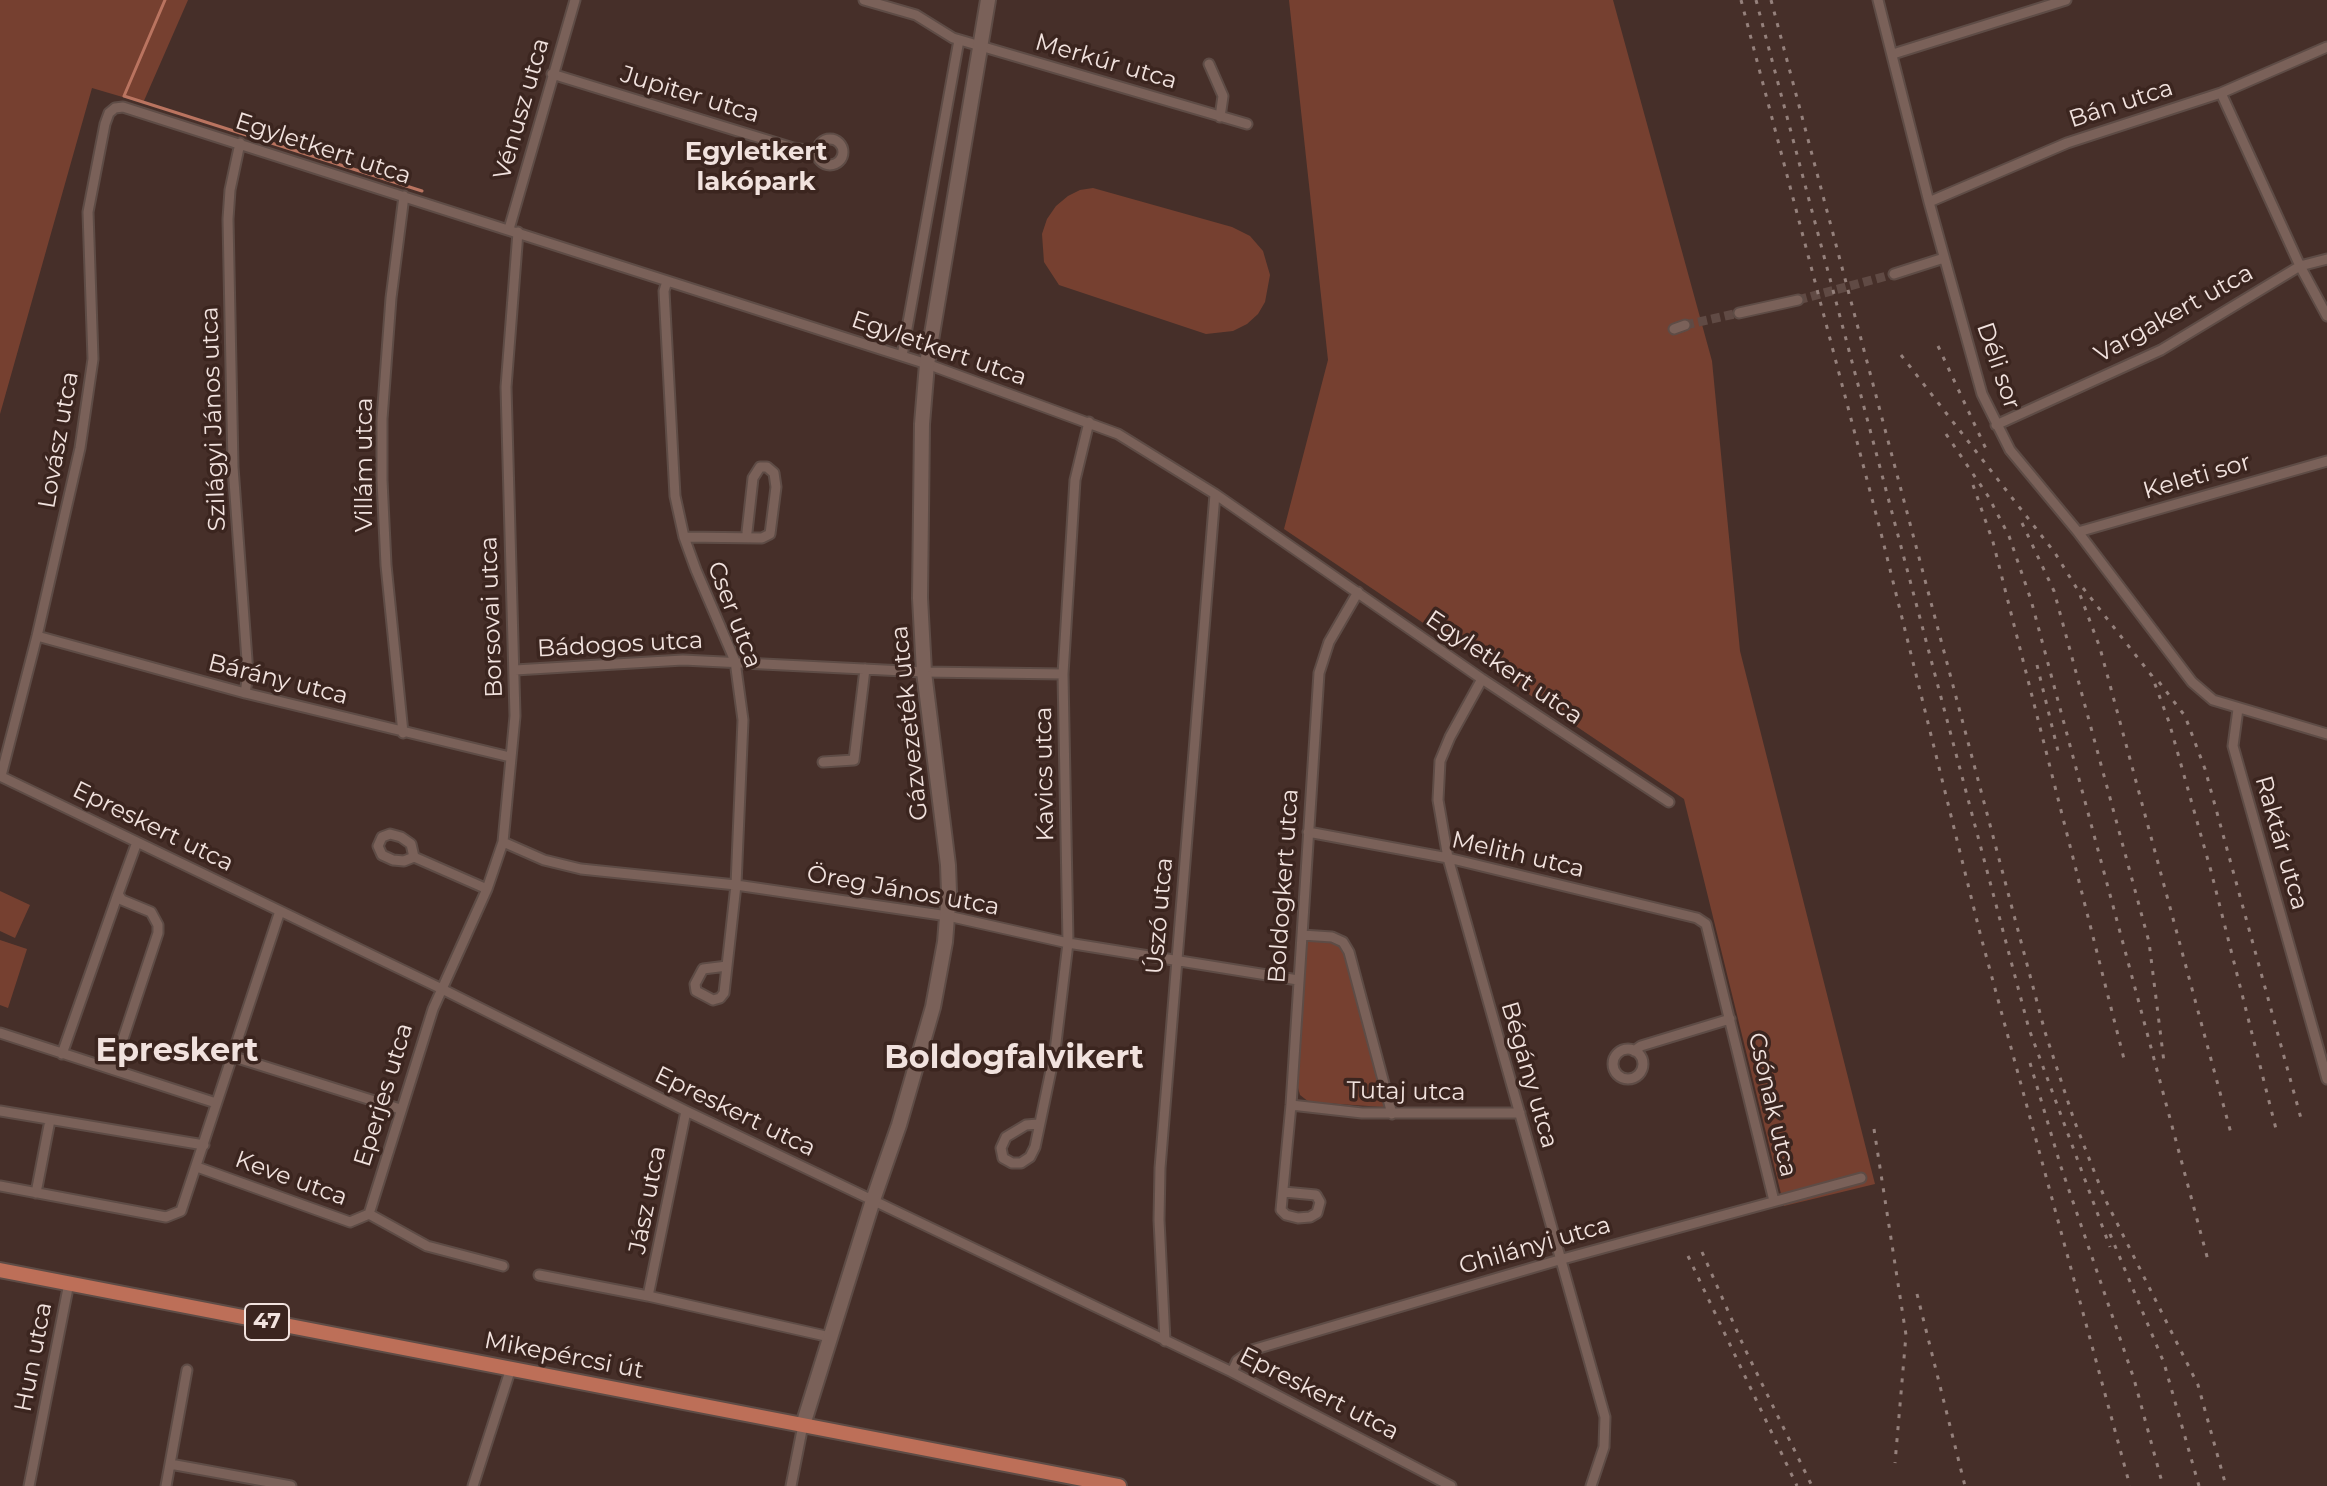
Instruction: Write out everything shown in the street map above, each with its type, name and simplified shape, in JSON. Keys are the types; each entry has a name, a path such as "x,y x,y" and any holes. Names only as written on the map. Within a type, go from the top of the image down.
{"main road":[{"name":"Mikepércsi út","path":"0,1270 1119,1486"}],"street":[{"name":"Vénusz utca","path":"514,231 552,74 575,0"},
{"path":"864,0 916,15 959,40 981,47"},
{"name":"Gázvezeték utca","path":"803,1425 899,1125 941,972 948,916 948,865 924,672 920,598 921,456 927,364 988,0"},
{"name":"Déli sor","path":"1878,0 1982,394 2010,450 2078,532 2192,682 2213,700 2327,734"},
{"path":"1893,54 2066,0"},
{"path":"902,356 959,40"},
{"name":"Merkúr utca","path":"981,47 1247,124"},
{"name":"Bán utca","path":"1929,202 2067,143 2221,93 2327,47"},
{"name":"Merkúr utca","path":"1209,64 1223,96 1220,117"},
{"name":"Jupiter utca","path":"552,74 793,148 817,152"},
{"path":"2221,93 2300,266 2327,316"},
{"name":"Egyletkert utca","path":"115,108 134,110 240,143 927,364 1089,422 1134,442 1669,802"},
{"name":"Lovász utca","path":"0,776 65,517 88,401 93,359 88,212 105,124 109,113 115,108"},
{"name":"Szilágyi János utca","path":"240,143 230,190 228,219 233,467 248,674 245,693"},
{"name":"Villám utca","path":"403,733 386,565 382,450 391,298 404,196"},
{"name":"Borsovai utca","path":"442,989 487,889 503,842 515,716 506,387 514,231"},
{"path":"1894,274 1944,258"},
{"name":"Vargakert utca","path":"1996,425 2161,350 2300,266 2327,259"},
{"name":"Cser utca","path":"667,281 664,291 675,496 684,537 735,661 743,720 736,885 727,966"},
{"path":"1739,313 1798,300"},
{"path":"1674,329 1685,325"},
{"name":"Kavics utca","path":"1038,1124 1026,1125 1006,1137 1001,1148 1003,1158 1012,1163 1021,1163 1030,1157 1038,1135 1055,1051 1068,943 1063,674 1075,480 1089,422"},
{"name":"Keleti sor","path":"2078,532 2327,461"},
{"path":"684,537 762,538 770,534 776,487 774,473 767,467 760,467 753,478 747,532"},
{"name":"Úszó utca","path":"1165,1341 1159,1220 1160,1168 1215,494"},
{"name":"Boldogkert utca","path":"1284,1192 1319,673 1322,655 1358,592"},
{"name":"Bárány utca","path":"37,636 245,693 510,757"},
{"name":"Bádogos utca","path":"515,670 683,660 924,672 1063,674"},
{"path":"823,762 854,760 865,669"},
{"name":"Bégány utca","path":"1482,679 1440,761 1438,800 1448,858 1605,1417 1604,1447 1591,1486"},
{"name":"Raktár utca","path":"2238,709 2233,746 2327,1079"},
{"name":"Epreskert utca","path":"0,776 442,989 686,1111 1232,1372 1451,1486"},
{"name":"Melith utca","path":"1308,832 1448,858 1697,918 1706,924 1710,934"},
{"path":"62,1054 137,842"},
{"name":"Öreg János utca","path":"503,842 544,860 571,867 736,885 948,916 1068,943 1298,980"},
{"path":"414,857 487,889"},
{"path":"113,1069 158,933 158,925 151,912 122,900 118,894"},
{"path":"0,1186 166,1217 181,1211 280,911"},
{"name":"Csónak utca","path":"1710,934 1774,1201"},
{"path":"1302,935 1332,937 1343,942 1349,952 1392,1114"},
{"name":"Eperjes utca","path":"369,1214 400,1109 442,989"},
{"name":"Csónak utca","path":"1634,1051 1641,1046 1730,1019"},
{"path":"0,1033 216,1103"},
{"path":"231,1056 400,1109"},
{"name":"Tutaj utca","path":"1291,1105 1392,1114 1520,1113"},
{"path":"0,1111 204,1145"},
{"name":"Jász utca","path":"648,1296 686,1111"},
{"path":"36,1193 50,1120"},
{"name":"Keve utca","path":"197,1167 350,1222 369,1214 427,1246 503,1266"},
{"name":"Ghilányi utca","path":"1232,1372 1237,1361 1252,1350 1559,1260 1861,1178"},
{"path":"539,1275 830,1337"},
{"name":"Hun utca","path":"29,1486 69,1283"},
{"path":"473,1486 511,1368"},
{"path":"166,1486 187,1370"},
{"path":"791,1486 803,1425"},
{"path":"170,1464 291,1486"}],"shaded area":[{"path":"0,0 188,0 143,103 92,88 0,414"},
{"path":"1289,0 1613,0 1712,361 1740,651 1875,1184 1784,1206 1684,799 1284,529 1328,360"},
{"path":"1093,188 1232,227 1250,236 1263,251 1270,275 1265,302 1258,314 1233,331 1206,334 1059,285 1044,262 1042,234 1047,219 1068,196"},
{"path":"0,891 30,905 15,938 0,931"},
{"path":"1317,938 1337,942 1345,953 1387,1104 1383,1107 1309,1102 1300,1095 1297,1084 1304,948 1306,943"},
{"path":"0,940 27,949 8,1008 0,1005"}],"waterway":[{"path":"165,0 124,96 422,191"}],"tunnel":[{"path":"1798,300 1894,274"},
{"path":"1685,325 1739,313"}],"railway":[{"path":"1741,0 1881,533 1981,937 2130,1486"},
{"path":"1756,0 2029,1029 2110,1247"},
{"path":"1771,0 2045,1032 2074,1120 2105,1199 2198,1385 2226,1486"},
{"path":"1938,346 1987,451"},
{"path":"1901,355 2055,553 2079,592 2100,648 2232,1137"},
{"path":"1946,434 1988,496 2009,536 2031,600 2209,1264"},
{"path":"1973,485 1993,542 2124,1059"},
{"path":"2022,523 2054,591 2149,942 2164,1062"},
{"path":"2083,588 2152,676 2169,722 2211,871 2276,1129"},
{"path":"2037,665 2059,755"},
{"path":"2159,682 2185,716 2205,769 2302,1122"},
{"path":"2030,1063 2061,1167 2134,1379 2163,1486"},
{"path":"1874,1129 1906,1335 1895,1463"},
{"path":"2110,1234 2164,1363 2199,1486"},
{"path":"1702,1252 1744,1347 1812,1486"},
{"path":"1688,1256 1797,1486"},
{"path":"1917,1294 1965,1486"}],"district":[{"name":"Egyletkert lakópark","path":"756,167"},
{"name":"Epreskert","path":"177,1052"},
{"name":"Boldogfalvikert","path":"1014,1059"}]}
